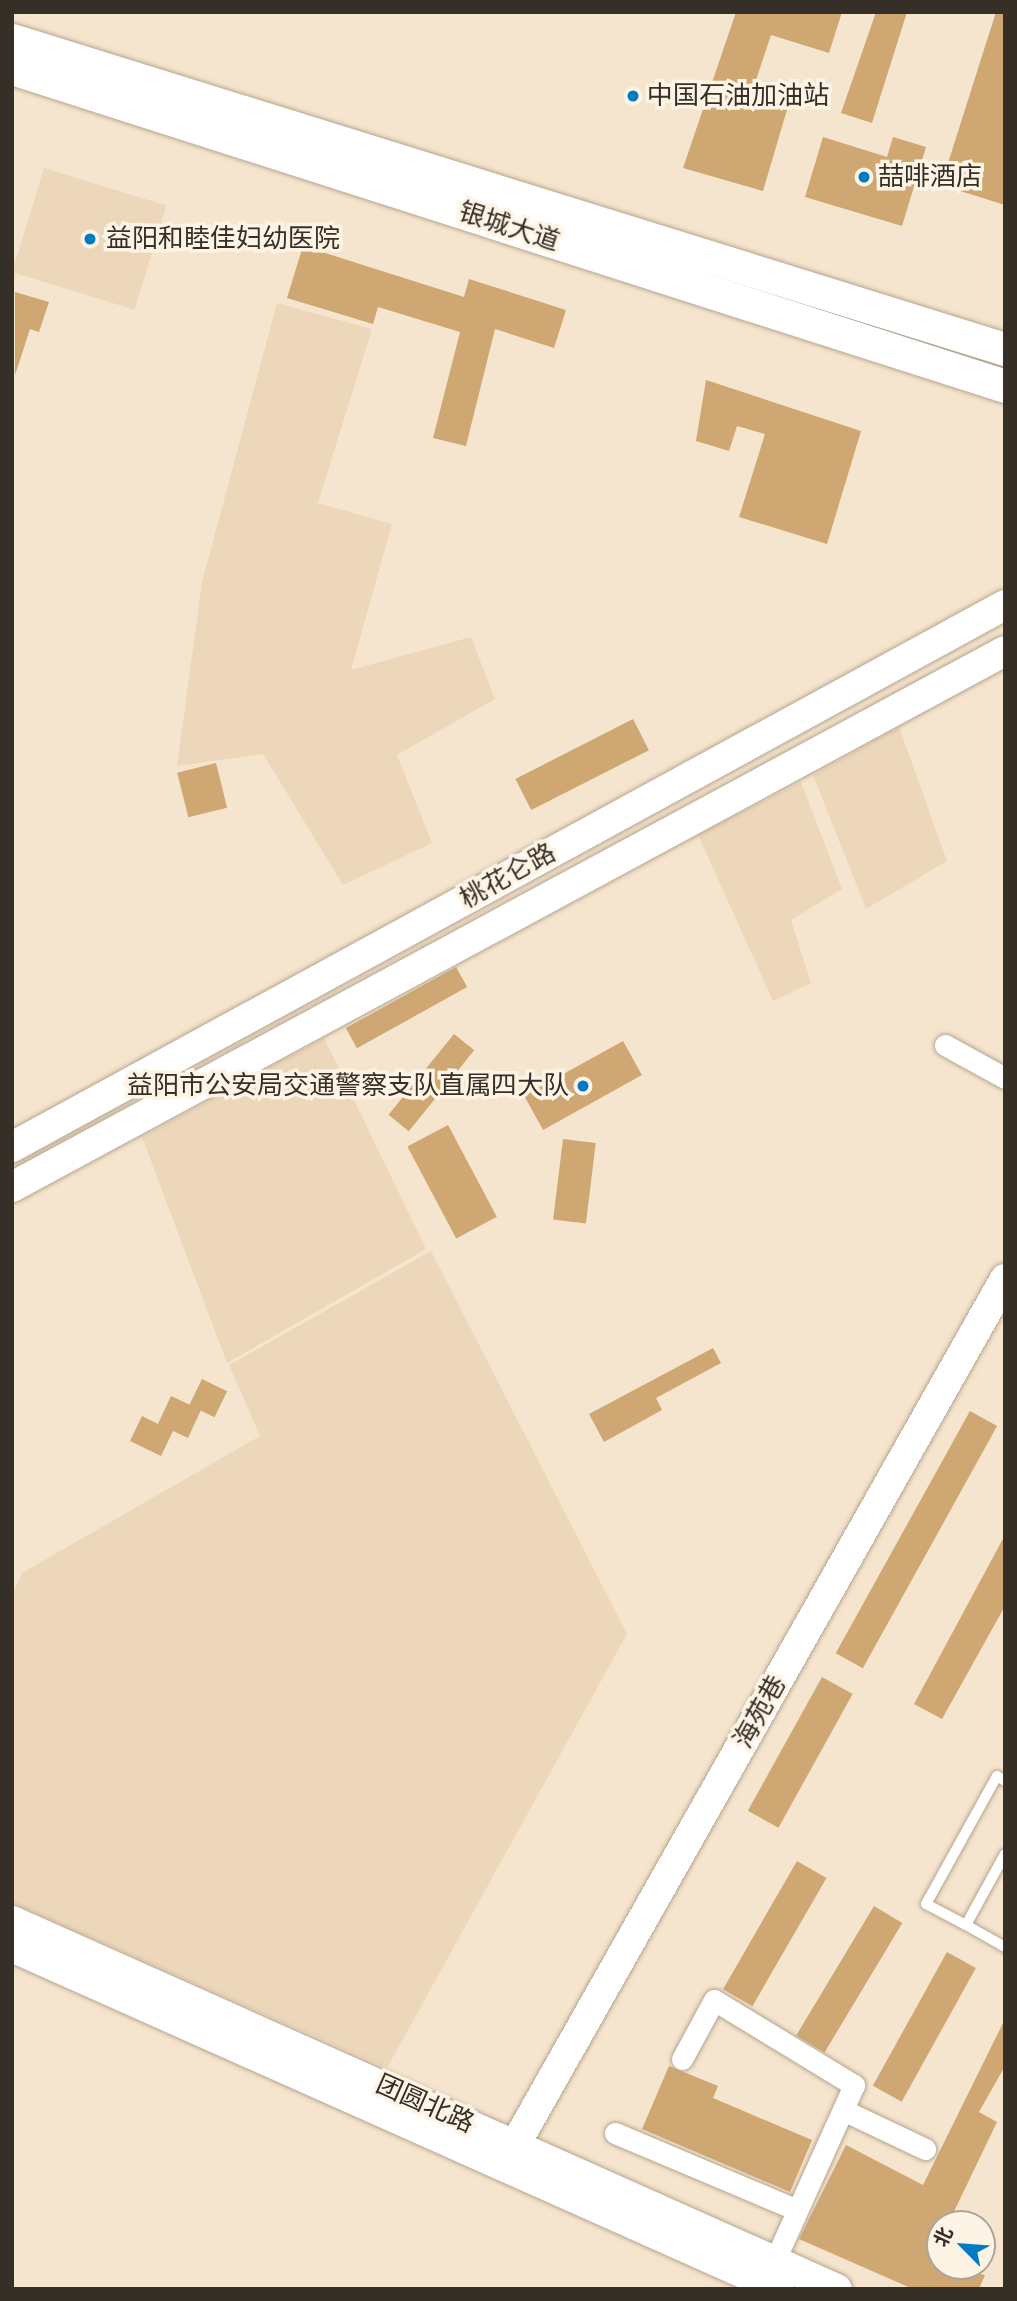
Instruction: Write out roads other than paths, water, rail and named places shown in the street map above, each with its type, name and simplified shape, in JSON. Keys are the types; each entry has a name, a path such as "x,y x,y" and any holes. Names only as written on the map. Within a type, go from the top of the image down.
{"main road":[{"name":"银城大道","path":"12,40 1005,349"},
{"name":"银城大道","path":"12,68 1005,386"},
{"name":"桃花仑路","path":"12,1147 1005,605"},
{"name":"桃花仑路","path":"12,1187 1005,650"},
{"name":"海苑巷","path":"516,2145 1005,1279"},
{"name":"团圆北路","path":"12,1921 837,2289"},
{"name":"团圆北路","path":"12,1947 779,2289"}],"street":[{"path":"945,1045 1005,1078"},
{"path":"682,2059 714,2000 855,2085 796,2209 775,2260"},
{"path":"843,2110 925,2149"},
{"path":"615,2133 796,2209"}],"lane":[{"path":"1005,1781 997,1776 926,1904 1005,1947"},
{"path":"966,1925 1005,1854"}],"place":[{"name":"中国石油加油站","path":"633,96"},
{"name":"喆啡酒店","path":"864,177"},
{"name":"益阳和睦佳妇幼医院","path":"90,239"},
{"name":"益阳市公安局交通警察支队直属四大队","path":"583,1086"}]}
